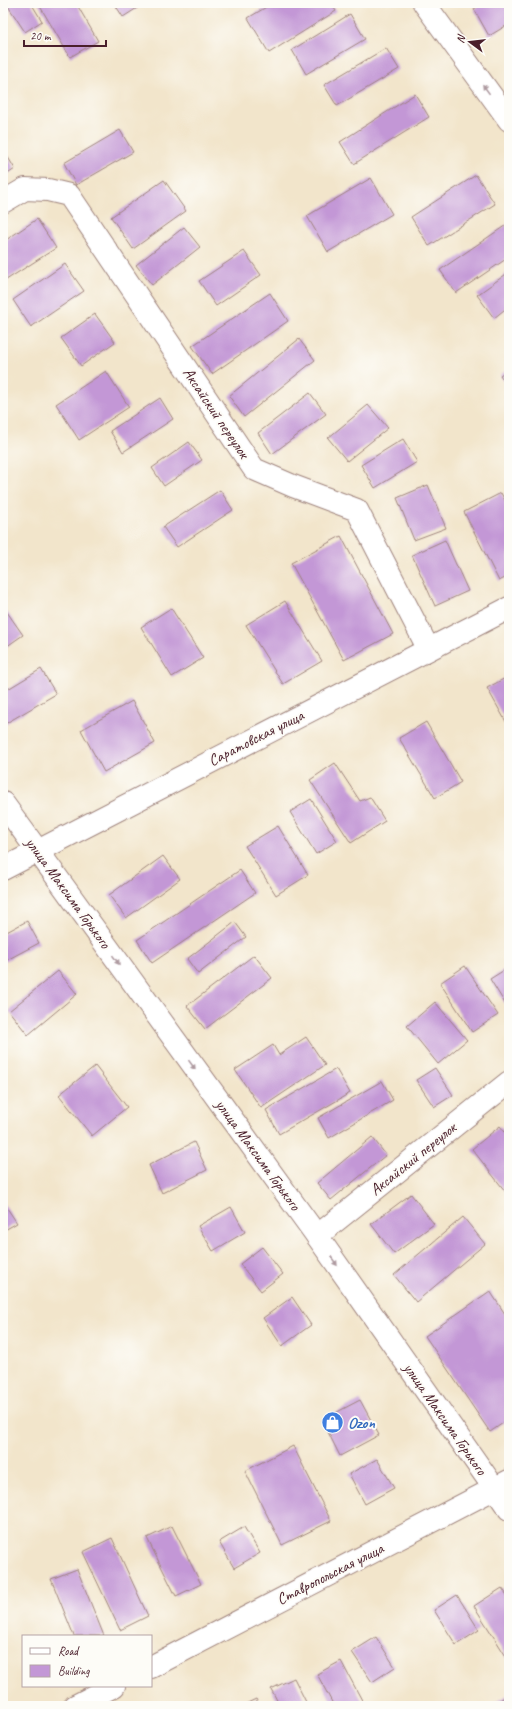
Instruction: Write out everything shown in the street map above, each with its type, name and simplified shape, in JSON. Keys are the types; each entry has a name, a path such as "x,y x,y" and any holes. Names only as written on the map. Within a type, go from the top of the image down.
{"street":[{"path":"424,3 509,120"},
{"name":"Аксайский переулок","path":"3,202 25,189 48,190 70,195 254,468 293,486 357,510 428,648"},
{"name":"Саратовская улица","path":"3,869 428,648 509,608"},
{"name":"улица Максима Горького","path":"3,803 316,1236 502,1484 509,1509"},
{"name":"Аксайский переулок","path":"316,1236 509,1082"},
{"name":"Ставропольская улица","path":"152,1666 502,1484"},
{"path":"75,1706 112,1687"}],"building":[{"path":"6,3 31,3 42,21 25,32"},
{"path":"38,3 76,3 98,41 70,57"},
{"path":"114,3 145,3 123,17"},
{"path":"273,3 331,3 336,11 269,53 248,18"},
{"path":"483,3 509,3 509,24 489,36 474,9"},
{"path":"350,14 365,39 306,74 292,50"},
{"path":"386,48 399,69 337,106 324,85"},
{"path":"415,94 429,117 354,164 340,142"},
{"path":"120,130 133,152 76,185 64,163"},
{"path":"3,149 15,169 3,177"},
{"path":"476,175 495,204 429,246 411,217"},
{"path":"371,178 392,214 328,252 307,216"},
{"path":"164,180 186,211 133,249 111,217"},
{"path":"37,219 56,248 3,282 3,242"},
{"path":"509,223 509,257 456,293 440,270"},
{"path":"184,227 200,247 152,285 136,265"},
{"path":"244,251 261,275 216,306 199,281"},
{"path":"65,264 84,291 31,327 13,300"},
{"path":"509,272 509,306 494,318 477,295"},
{"path":"270,293 288,321 212,374 192,346"},
{"path":"95,314 115,342 81,366 61,338"},
{"path":"299,339 315,360 244,417 229,396"},
{"path":"509,369 509,388 500,375"},
{"path":"106,371 129,407 79,440 56,404"},
{"path":"310,393 326,414 272,454 258,433"},
{"path":"160,398 173,419 123,452 110,431"},
{"path":"368,405 388,428 347,461 328,438"},
{"path":"403,439 417,462 375,488 361,465"},
{"path":"189,442 202,460 164,486 152,468"},
{"path":"428,485 446,528 414,540 397,498"},
{"path":"220,490 233,510 177,547 163,527"},
{"path":"501,493 509,508 509,576 499,581 464,512"},
{"path":"341,536 393,634 344,660 291,563"},
{"path":"445,540 468,591 435,606 412,555"},
{"path":"285,601 322,661 283,684 246,625"},
{"path":"171,608 203,658 172,677 141,627"},
{"path":"7,612 23,635 3,649 3,615"},
{"path":"41,669 56,694 3,725 3,692"},
{"path":"509,676 509,727 487,688"},
{"path":"132,701 155,743 104,772 81,730"},
{"path":"426,722 461,782 435,798 399,738"},
{"path":"335,763 360,801 370,797 385,821 351,843 310,780"},
{"path":"311,799 337,841 316,854 290,812"},
{"path":"278,826 308,875 276,895 245,846"},
{"path":"163,856 180,879 126,918 109,895"},
{"path":"240,870 255,893 152,963 137,940"},
{"path":"27,921 39,943 3,962 3,934"},
{"path":"235,922 246,937 198,974 187,959"},
{"path":"254,955 272,978 205,1029 187,1006"},
{"path":"465,966 498,1015 472,1032 440,983"},
{"path":"509,967 509,1010 490,979"},
{"path":"58,971 77,994 28,1035 9,1011"},
{"path":"435,1002 467,1040 438,1064 407,1026"},
{"path":"306,1037 325,1065 261,1108 235,1070 273,1045 279,1055"},
{"path":"95,1066 127,1107 92,1136 59,1095"},
{"path":"435,1068 453,1095 434,1107 416,1080"},
{"path":"336,1069 350,1093 279,1134 266,1110"},
{"path":"382,1081 393,1100 329,1138 318,1118"},
{"path":"500,1126 509,1137 509,1196 472,1149"},
{"path":"372,1137 386,1155 331,1200 317,1183"},
{"path":"194,1142 207,1170 162,1193 149,1165"},
{"path":"411,1194 434,1224 394,1254 371,1224"},
{"path":"3,1202 17,1223 3,1231"},
{"path":"231,1207 245,1232 213,1251 198,1226"},
{"path":"463,1217 485,1244 416,1302 394,1275"},
{"path":"262,1247 283,1274 261,1291 240,1264"},
{"path":"490,1291 509,1320 509,1419 490,1432 425,1336"},
{"path":"292,1297 311,1325 282,1346 263,1318"},
{"path":"360,1400 379,1435 340,1456 322,1420"},
{"path":"293,1446 331,1521 282,1545 245,1471"},
{"path":"377,1459 394,1488 365,1504 349,1474"},
{"path":"172,1526 201,1584 176,1596 147,1538"},
{"path":"244,1527 260,1553 234,1568 219,1542"},
{"path":"112,1538 148,1616 120,1630 83,1552"},
{"path":"77,1569 104,1635 74,1635 51,1579"},
{"path":"502,1588 509,1598 509,1661 474,1606"},
{"path":"457,1595 479,1630 456,1645 434,1610"},
{"path":"376,1637 395,1667 372,1682 352,1652"},
{"path":"341,1661 365,1706 334,1706 317,1674"},
{"path":"294,1678 308,1706 280,1706 271,1689"},
{"path":"509,1694 509,1706 491,1706"},
{"path":"256,1699 260,1706 241,1706"}],"place":[{"name":"Ozon","path":"333,1423"}]}
